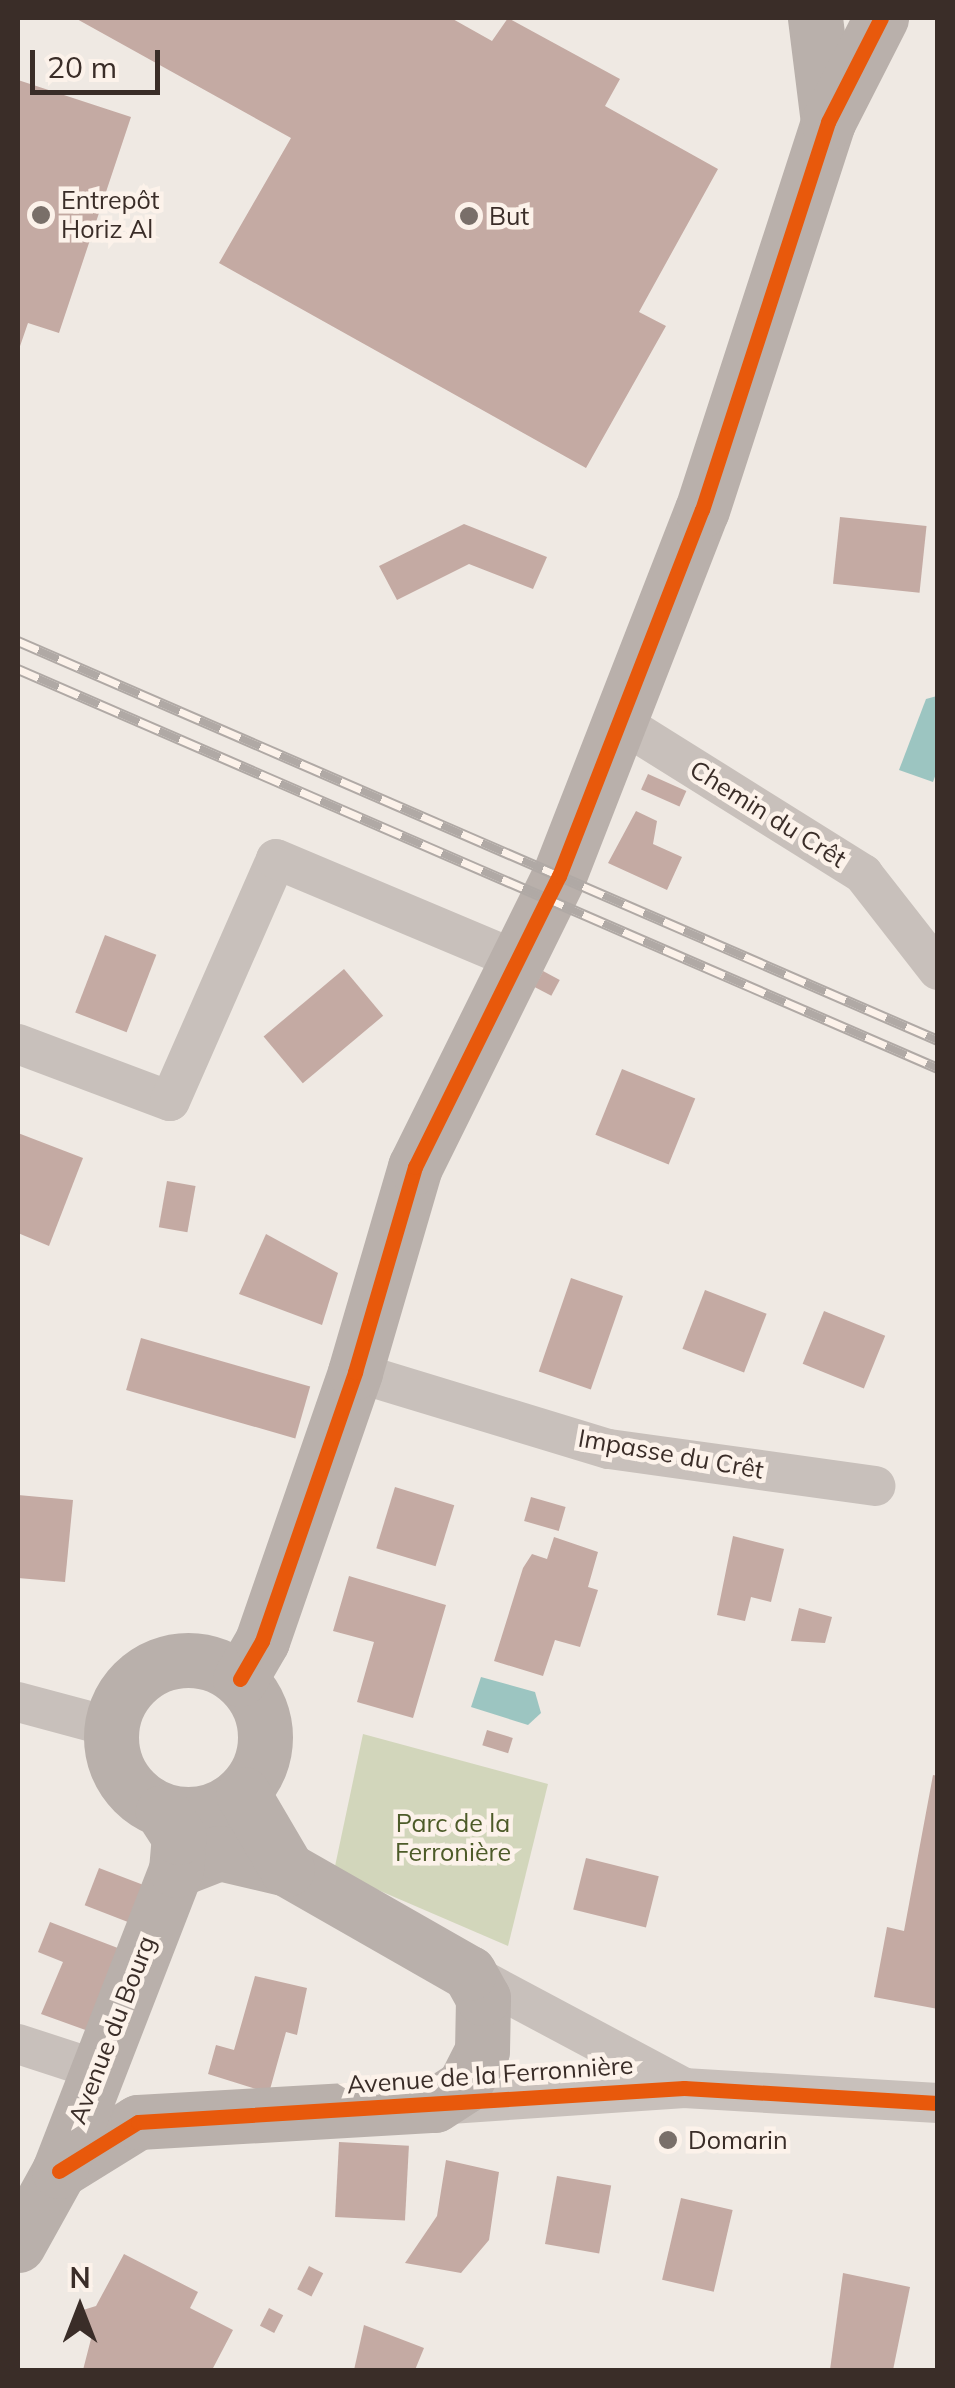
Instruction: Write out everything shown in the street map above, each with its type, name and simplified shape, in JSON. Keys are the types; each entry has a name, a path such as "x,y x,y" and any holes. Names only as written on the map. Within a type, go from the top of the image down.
{"street":[{"path":"815,18 828,122"},
{"path":"240,1679 262,1640 355,1372 415,1167 518,961 620,722 702,510 828,122 881,18"},
{"name":"Chemin du Crêt","path":"620,722 863,874 938,970"},
{"path":"18,1044 170,1101 276,859 518,961"},
{"name":"Impasse du Crêt","path":"355,1372 610,1449 875,1486"},
{"path":"177,1660 210,1663 240,1679 259,1704 266,1736 261,1767 242,1794 206,1814 164,1812 133,1793 114,1762 111,1727 122,1695 146,1672 177,1660"},
{"path":"18,1702 111,1727"},
{"name":"Avenue de la Ferronnière","path":"242,1794 286,1869 684,2088"},
{"name":"Avenue du Bourg","path":"18,2246 59,2171 176,1870 178,1837 164,1812"},
{"path":"176,1870 219,1852 286,1869"},
{"name":"Avenue de la Ferronnière","path":"435,2105 464,2086 482,2051 483,1998 469,1973"},
{"path":"18,2044 104,2054 138,2122"},
{"name":"Avenue de la Ferronnière","path":"59,2171 138,2122 684,2088 938,2103"}],"green space":[{"name":"Parc de la Ferronière","path":"363,1734 548,1784 508,1946 334,1871"}],"water":[{"path":"937,696 937,771 933,782 899,770 926,699"},
{"path":"481,1677 535,1692 541,1713 528,1725 471,1707"}],"building":[{"name":"But","path":"75,18 451,18 492,41 508,18 620,79 605,106 718,169 639,312 666,326 586,468 219,263 291,138"},
{"path":"18,80 131,117 59,333 28,323 18,352"},
{"path":"840,517 927,526 920,593 833,584"},
{"path":"464,524 547,557 533,589 469,564 397,600 379,566"},
{"path":"648,774 686,791 679,807 641,790"},
{"path":"636,811 657,821 653,844 682,857 667,890 608,863"},
{"path":"105,935 156,955 127,1032 75,1012"},
{"path":"344,969 383,1016 303,1083 264,1036"},
{"path":"543,971 560,980 551,996 535,987"},
{"path":"622,1069 695,1099 669,1164 595,1135"},
{"path":"18,1133 83,1158 49,1246 18,1233"},
{"path":"167,1181 196,1186 187,1232 159,1227"},
{"path":"266,1234 338,1273 322,1325 239,1294"},
{"path":"571,1278 623,1296 591,1390 539,1372"},
{"path":"705,1290 767,1314 744,1372 682,1349"},
{"path":"824,1311 885,1336 864,1389 803,1364"},
{"path":"141,1338 310,1387 295,1438 126,1390"},
{"path":"395,1487 454,1505 436,1566 376,1548"},
{"path":"18,1495 73,1500 65,1582 18,1578"},
{"path":"531,1497 566,1507 559,1531 524,1521"},
{"path":"733,1536 784,1549 771,1602 751,1597 745,1621 717,1615"},
{"path":"554,1537 598,1552 588,1587 598,1590 580,1647 555,1640 543,1676 494,1661 523,1568 532,1554 547,1559"},
{"path":"349,1576 446,1605 413,1718 357,1702 374,1642 333,1631"},
{"path":"799,1608 832,1617 825,1643 791,1641"},
{"path":"487,1730 513,1738 508,1753 482,1745"},
{"path":"933,1775 938,1776 938,2009 874,1997 887,1927 904,1931"},
{"path":"586,1858 659,1876 646,1928 573,1909"},
{"path":"99,1868 143,1885 129,1922 85,1905"},
{"path":"50,1922 123,1950 91,2032 41,2014 63,1962 38,1952"},
{"path":"255,1976 307,1988 297,2035 286,2032 269,2093 208,2074 216,2045 234,2050"},
{"path":"339,2142 409,2146 405,2221 335,2217"},
{"path":"446,2160 499,2172 489,2240 461,2273 405,2263 437,2216"},
{"path":"557,2176 611,2186 599,2254 545,2244"},
{"path":"681,2198 733,2210 714,2292 662,2280"},
{"path":"124,2254 198,2292 190,2308 233,2330 212,2370 83,2370 92,2335 83,2310 96,2306"},
{"path":"309,2266 323,2273 311,2296 297,2289"},
{"path":"843,2273 910,2287 893,2370 830,2370"},
{"path":"269,2308 283,2315 274,2333 260,2326"},
{"path":"364,2325 424,2348 415,2370 354,2370"}],"railway":[{"path":"18,641 938,1040"},
{"path":"18,669 938,1068"}],"cycle path":[{"path":"240,1679 262,1641 355,1372 415,1167 559,876 702,510 828,122 881,18"},
{"path":"59,2171 138,2122 684,2088 938,2103"}],"place":[{"name":"Entrepôt Horiz Al","path":"41,215"},
{"name":"But","path":"469,216"},
{"name":"Domarin","path":"668,2140"}]}
